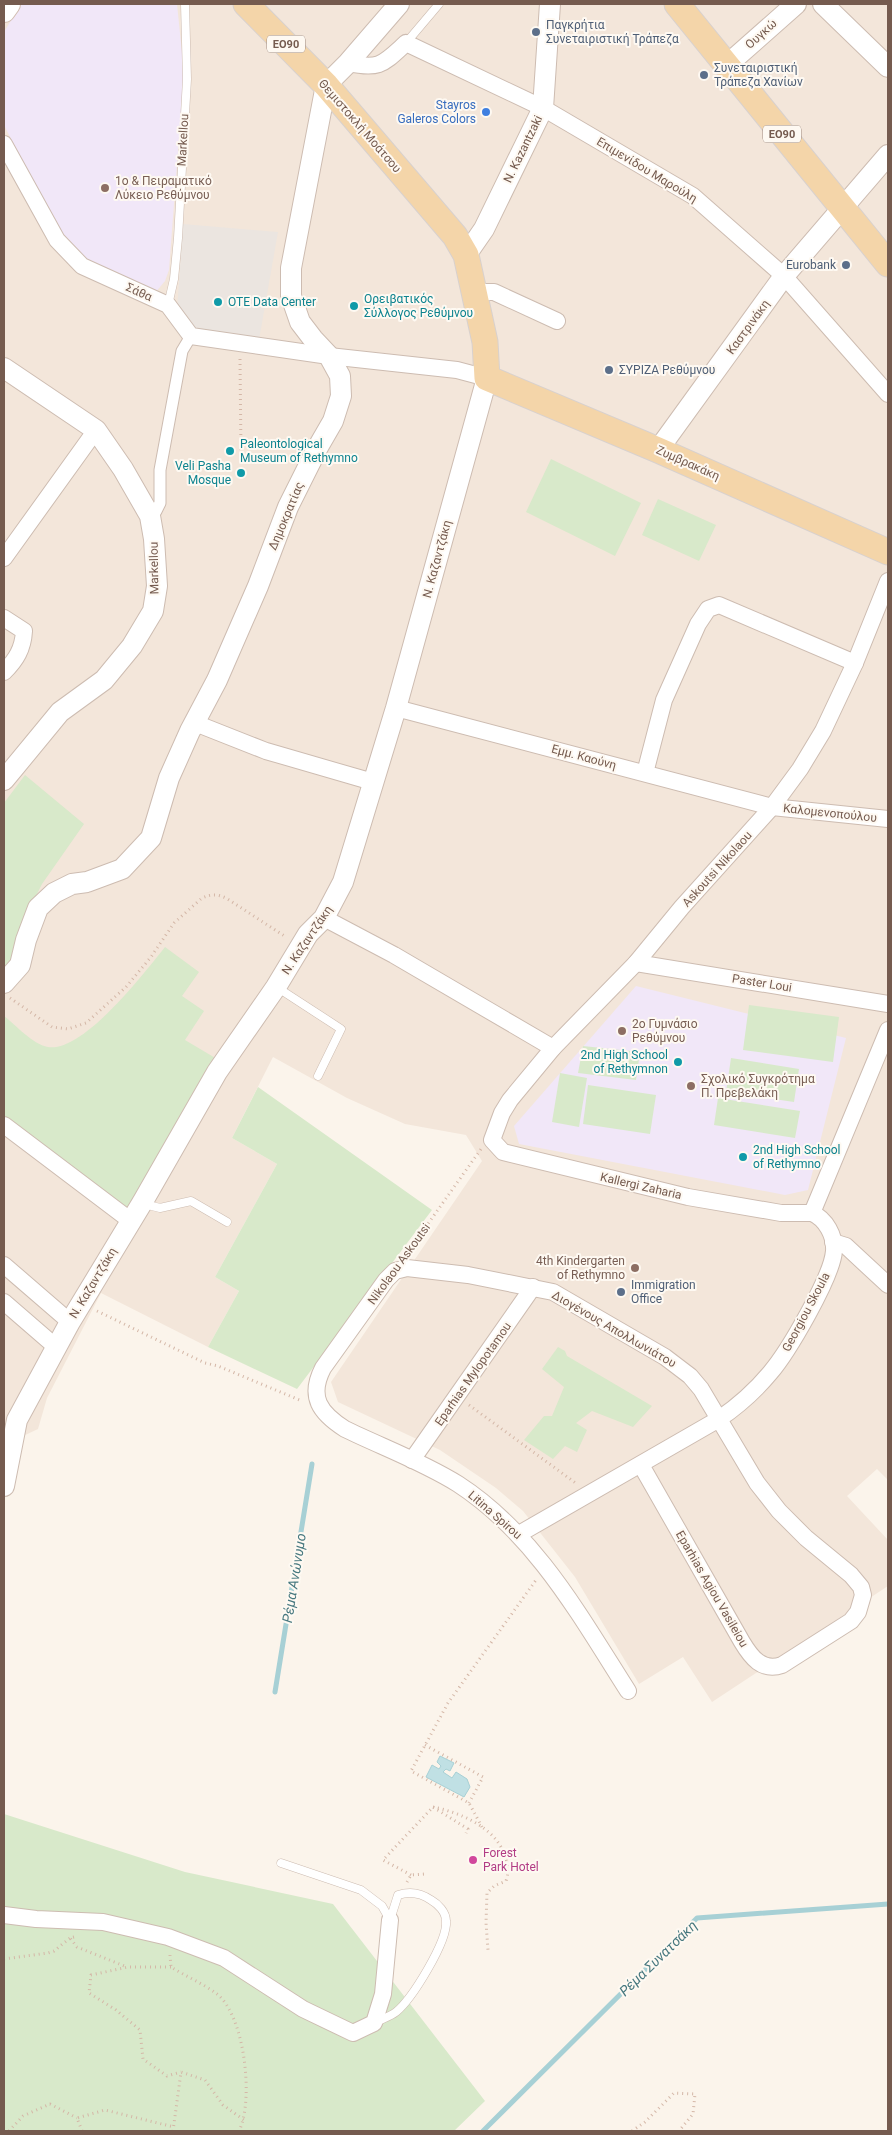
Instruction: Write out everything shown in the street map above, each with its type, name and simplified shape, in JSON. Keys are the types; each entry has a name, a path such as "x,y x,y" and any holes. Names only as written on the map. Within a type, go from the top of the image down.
{"main road":[{"path":"4,11 9,4"},
{"name":"Θεμιστοκλή Μοάτσου","path":"246,4 326,85 455,236 466,255"},
{"name":"ΕΟ90","path":"677,4 888,264"},
{"name":"Ν. Καζαντζάκη","path":"466,255 485,342 487,378"},
{"name":"Ζυμβρακάκη","path":"487,378 658,450 888,552"}],"street":[{"path":"326,85 348,63 399,4"},
{"name":"N. Kazantzaki","path":"466,255 484,229 543,108 550,4"},
{"name":"Ουγκώ","path":"727,65 796,4"},
{"path":"823,4 888,66"},
{"path":"348,63 366,67 377,66 388,60 406,43"},
{"name":"Επιμενίδου Μαρούλη","path":"406,43 543,108 693,196 784,276 888,394"},
{"name":"Δημοκρατίας","path":"4,983 20,965 26,940 38,908 54,893 72,884 87,882 122,870 151,838 169,778 217,680 258,586 288,507 333,421 340,396 340,376 329,356 300,322 290,296 291,268 326,85"},
{"name":"Σάθα","path":"4,144 57,240 82,266 168,305 192,336"},
{"name":"Καστρινάκη","path":"658,450 784,276 888,155"},
{"path":"475,292 494,292 557,321"},
{"path":"4,368 96,430 123,469 150,516 156,511 160,503 160,470 182,351 192,336 329,356 458,370 487,378"},
{"name":"Ν. Καζαντζάκη","path":"4,1486 17,1420 70,1322 142,1204 217,1072 276,987 308,934 324,918 343,882 396,708 487,378"},
{"path":"4,558 96,430"},
{"name":"Markellou","path":"4,780 60,712 104,680 132,646 153,611 157,586 154,539 150,516"},
{"name":"Askoutsi Nikolaou","path":"495,1132 510,1100 553,1048 636,963 772,807 800,769 822,730 855,663 888,581"},
{"path":"645,773 664,700 698,624 708,609 719,606 855,663"},
{"path":"4,618 24,631 23,645 13,662 4,672"},
{"name":"Εμμ. Καούνη","path":"396,708 772,807"},
{"path":"195,723 266,751 373,782"},
{"name":"Καλομενοπούλου","path":"772,807 888,819"},
{"path":"324,918 394,955 553,1048"},
{"name":"Paster Loui","path":"636,963 888,1004"},
{"path":"888,1030 812,1213 825,1223 833,1242 846,1246 888,1285"},
{"path":"4,1125 131,1221"},
{"name":"Kallergi Zaharia","path":"495,1132 503,1152 688,1197 781,1213 812,1213"},
{"name":"Georgiou Skoula","path":"519,1534 720,1420 759,1386 792,1343 828,1271 833,1255 833,1242"},
{"path":"4,1265 70,1322"},
{"name":"Διογένους Απολλωνιάτου","path":"395,1271 407,1268 468,1275 553,1292 678,1366 701,1389 757,1483 779,1511 796,1529 851,1575 861,1586"},
{"name":"Nikolaou Askoutsi","path":"317,1398 317,1382 323,1368 386,1280 395,1271"},
{"name":"Eparhias Mylopotamou","path":"412,1460 533,1287"},
{"path":"4,1302 56,1347"},
{"name":"Litina Spirou","path":"317,1398 327,1416 345,1430 412,1460 458,1484 519,1534 582,1619 628,1691"},
{"name":"Eparhias Agiou Vasileiou","path":"640,1465 742,1642 753,1657 762,1664 772,1668 782,1665 851,1621 858,1612 862,1601 863,1592 861,1586"},
{"path":"4,1915 36,1919 103,1922 168,1936 224,1958 303,2009 353,2033 374,2023 383,1994 390,1920"}],"lane":[{"name":"Markellou","path":"168,305 175,269 179,228 187,80 185,4"},
{"path":"406,43 439,4"},
{"path":"276,987 341,1029 318,1076"},
{"path":"142,1204 160,1208 192,1202 227,1222"},
{"path":"281,1863 361,1890 382,1906 390,1920"},
{"path":"374,2023 396,2012 424,1977 446,1929 445,1916 437,1904 422,1895 414,1893 406,1892 398,1895 390,1920"}],"path":[{"path":"240,343 241,452"},
{"path":"4,994 52,1027 68,1029 86,1023 114,1000 151,957 174,923 208,895 220,895 226,898 301,947"},
{"name":"Nikolaou Askoutsi","path":"395,1271 485,1143 495,1132"},
{"path":"81,1304 205,1363 218,1366 295,1399 311,1403 317,1398"},
{"path":"456,1396 591,1494"},
{"path":"482,1827 469,1803 411,1771 448,1703 545,1567"},
{"path":"425,1745 483,1777 469,1803"},
{"path":"433,1807 456,1814 482,1827 494,1837 502,1848 508,1876 506,1881 494,1886 487,1893 486,1923 488,1950"},
{"path":"433,1807 468,1829 466,1833"},
{"path":"411,1875 382,1860 433,1807"},
{"path":"4,1959 48,1953 70,1938 103,1922"},
{"path":"168,1936 171,1967"},
{"path":"70,1938 77,1947 128,1967"},
{"path":"239,2131 244,2120 245,2074 242,2046 235,2017 218,1995 171,1967 128,1967 91,1975 89,1993 116,2010 140,2030 143,2059 167,2076 181,2072 205,2080 223,2105 244,2120"},
{"path":"77,2118 105,2110 173,2129 181,2072"},
{"path":"632,2131 645,2122 674,2093 695,2094 693,2114 679,2131"},
{"path":"9,2131 23,2116 50,2104 77,2118 82,2131"}],"shaded area":[{"path":"4,4 888,4 888,1480 877,1469 847,1496 888,1540 888,1586 712,1702 683,1657 639,1684 575,1577 523,1511 496,1488 440,1450 338,1402 331,1382 482,1161 466,1135 405,1124 347,1098 273,1057 232,1138 277,1164 215,1277 239,1291 208,1347 101,1293 47,1398 38,1429 4,1445"},
{"name":"1ο & Πειραματικό Λύκειο Ρεθύμνου","path":"21,4 177,4 184,72 169,270 165,281 155,293 84,265 63,242 4,125 4,32"},
{"path":"183,224 278,232 259,340 194,333 177,310"},
{"name":"Σχολικό Συγκρότημα Π. Πρεβελάκη","path":"636,986 846,1038 808,1190 785,1195 519,1144 514,1126"}],"green space":[{"path":"551,459 641,503 615,556 526,512"},
{"path":"658,499 716,525 699,561 642,535"},
{"path":"25,775 84,824 42,884 18,932 13,956 4,979 4,803"},
{"path":"165,947 199,972 182,996 204,1011 185,1040 217,1059 127,1211 4,1117 4,1016 30,1038 42,1045 48,1047 62,1045 95,1025 112,1009"},
{"path":"749,1005 839,1017 833,1062 743,1050"},
{"path":"583,1046 640,1052 636,1080 578,1073"},
{"path":"731,1058 799,1069 794,1102 726,1092"},
{"path":"560,1073 587,1078 579,1127 552,1122"},
{"path":"588,1085 656,1095 650,1134 583,1124"},
{"path":"258,1087 432,1210 297,1389 208,1347 239,1291 215,1277 277,1164 232,1138"},
{"path":"718,1098 800,1111 795,1138 714,1125"},
{"path":"558,1347 565,1351 567,1356 652,1406 633,1427 592,1411 576,1423 587,1430 577,1452 565,1446 553,1459 524,1440 544,1416 552,1416 564,1387 542,1369"},
{"path":"4,1814 185,1872 333,1904 485,2101 454,2131 4,2131"}],"water":[{"path":"440,1756 454,1763 450,1771 446,1769 443,1772 452,1778 456,1772 467,1779 470,1787 464,1797 426,1777 432,1765 439,1769 441,1766 437,1762"}],"waterway":[{"name":"Ρέμα Ανώνυμο","path":"275,1692 312,1464"},
{"name":"Ρέμα Συνατσάκη","path":"483,2131 697,1918 888,1904"}],"place":[{"name":"Παγκρήτια Συνεταιριστική Τράπεζα","path":"536,32"},
{"name":"Συνεταιριστική Τράπεζα Χανίων","path":"704,75"},
{"name":"Stayros Galeros Colors","path":"486,112"},
{"name":"1ο & Πειραματικό Λύκειο Ρεθύμνου","path":"105,188"},
{"name":"Eurobank","path":"846,265"},
{"name":"OTE Data Center","path":"218,302"},
{"name":"Ορειβατικός Σύλλογος Ρεθύμνου","path":"354,306"},
{"name":"ΣΥΡΙΖΑ Ρεθύμνου","path":"609,370"},
{"name":"Paleontological Museum of Rethymno","path":"230,451"},
{"name":"Veli Pasha Mosque","path":"241,473"},
{"name":"2ο Γυμνάσιο Ρεθύμνου","path":"622,1031"},
{"name":"2nd High School of Rethymnon","path":"678,1062"},
{"name":"Σχολικό Συγκρότημα Π. Πρεβελάκη","path":"691,1086"},
{"name":"2nd High School of Rethymno","path":"743,1157"},
{"name":"4th Kindergarten of Rethymno","path":"635,1268"},
{"name":"Immigration Office","path":"621,1292"},
{"name":"Forest Park Hotel","path":"473,1860"}]}
